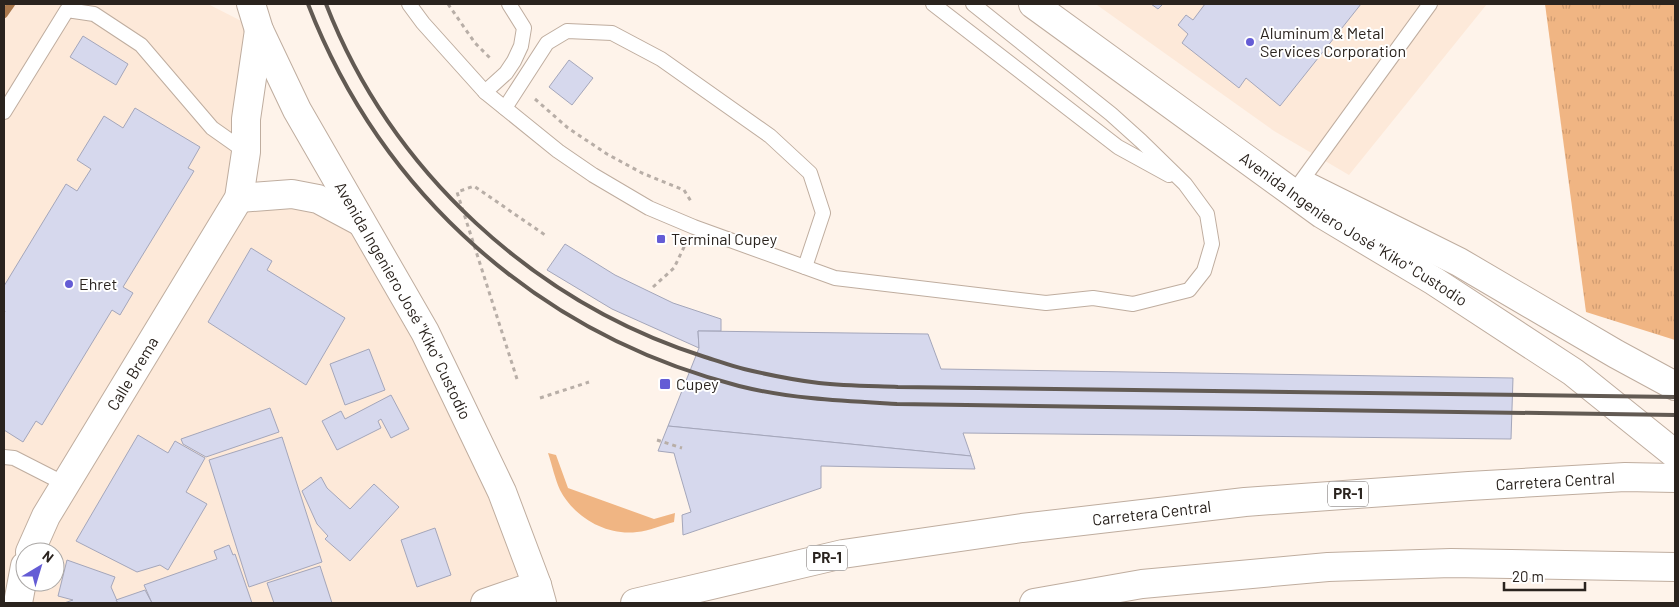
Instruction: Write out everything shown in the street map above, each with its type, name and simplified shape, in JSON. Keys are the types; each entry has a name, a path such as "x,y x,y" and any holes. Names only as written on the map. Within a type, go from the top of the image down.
{"main road":[{"name":"Avenida Ingeniero José \"Kiko\" Custodio","path":"251,4 259,30 298,110 425,332 502,492 540,594"},
{"name":"Avenida Ingeniero José \"Kiko\" Custodio","path":"1033,4 1322,214 1434,281 1573,372 1675,454"},
{"path":"259,30 246,119 246,152 239,198 292,194 318,199 362,222"},
{"path":"1230,148 1459,262 1616,354 1675,386"},
{"name":"Calle Brema","path":"34,542 46,516 65,484 239,198"},
{"name":"Carretera Central","path":"634,603 843,554 1022,528 1254,501 1605,478 1675,478"},
{"path":"1034,603 1142,584 1328,567 1461,563 1675,567"},
{"path":"485,603 540,594"}],"lane":[{"path":"409,4 423,23 485,92 558,151 593,175 649,208 694,227 835,278 1046,302 1093,298 1133,304 1189,290 1204,271 1212,244 1207,214 1185,184 1110,114 973,4"},
{"path":"485,92 506,73 521,46 524,28 509,4"},
{"path":"933,4 1118,147 1185,184"},
{"path":"1300,183 1430,4"},
{"path":"4,112 67,10 94,14 141,46 212,128 246,152"},
{"path":"505,108 547,43 567,31 612,33 661,59 770,136 810,173 823,213 805,267"},
{"path":"4,456 14,458 65,484"}],"path":[{"path":"448,4 454,13"},
{"path":"517,379 457,192 474,186 545,235"},
{"path":"540,398 589,382"},
{"path":"657,440 682,448"}],"shaded area":[{"path":"11,4 208,4 259,30 239,198 292,194 361,222 537,585 485,603 4,603 4,14"},
{"path":"1098,4 1487,4 1349,175 1274,131"}],"green space":[{"path":"1545,4 1675,4 1675,340 1586,312"},
{"path":"548,453 556,455 568,488 654,519 675,513 674,522 637,532 614,531 592,523 566,500 558,486"}],"building":[{"path":"1151,4 1163,4 1158,9"},
{"path":"1205,4 1361,4 1280,106 1246,78 1239,88 1182,43 1188,34 1178,25 1186,15 1193,20"},
{"path":"83,36 128,64 116,85 70,57"},
{"path":"569,60 593,78 572,105 549,87"},
{"path":"135,108 200,147 188,168 194,171 123,287 133,293 120,315 112,310 42,425 36,421 23,442 4,430 4,286 66,184 77,191 91,169 77,160 104,116 123,128"},
{"path":"565,244 615,275 673,303 721,319 721,331 698,331 699,348 612,309 547,270"},
{"path":"251,248 272,261 267,270 345,318 306,385 208,322"},
{"path":"698,331 928,334 941,369 1513,378 1511,439 963,433 971,456 668,426 699,348"},
{"path":"369,349 385,390 345,405 330,364"},
{"path":"391,395 409,429 391,438 381,419 378,421 381,428 337,450 322,421 341,411 345,419"},
{"path":"270,408 279,432 206,457 183,444 181,439"},
{"path":"668,426 971,456 975,469 821,466 821,488 683,535 682,515 691,512 674,453 658,451"},
{"path":"138,435 168,453 175,441 205,458 186,492 207,504 168,570 160,565 137,572 76,541"},
{"path":"282,437 322,562 249,587 209,460"},
{"path":"321,477 327,488 350,509 374,484 399,507 350,561 325,539 328,536 317,524 302,491"},
{"path":"435,528 451,575 417,587 401,540"},
{"path":"229,545 233,555 235,554 252,603 152,603 144,585 217,559 214,551"},
{"path":"67,560 115,577 111,587 118,603 64,603 73,600 58,596 59,592 65,592"},
{"path":"320,566 332,603 274,603 267,583"},
{"path":"145,590 152,603 118,603 116,600"}],"waterway":[{"path":"4,14 11,4"}],"railway":[{"path":"308,4 340,73 379,137 424,195 477,248 535,293 598,332 666,363 739,386 798,397 897,404 1675,415"},
{"path":"326,4 354,65 389,122 429,175 476,223 527,266 583,303 642,333 734,366 810,382 898,387 1675,397"}],"place":[{"name":"Aluminum & Metal Services Corporation","path":"1250,42"},
{"name":"Terminal Cupey","path":"661,239"},
{"name":"Ehret","path":"69,284"},
{"name":"Cupey","path":"665,384"}]}
